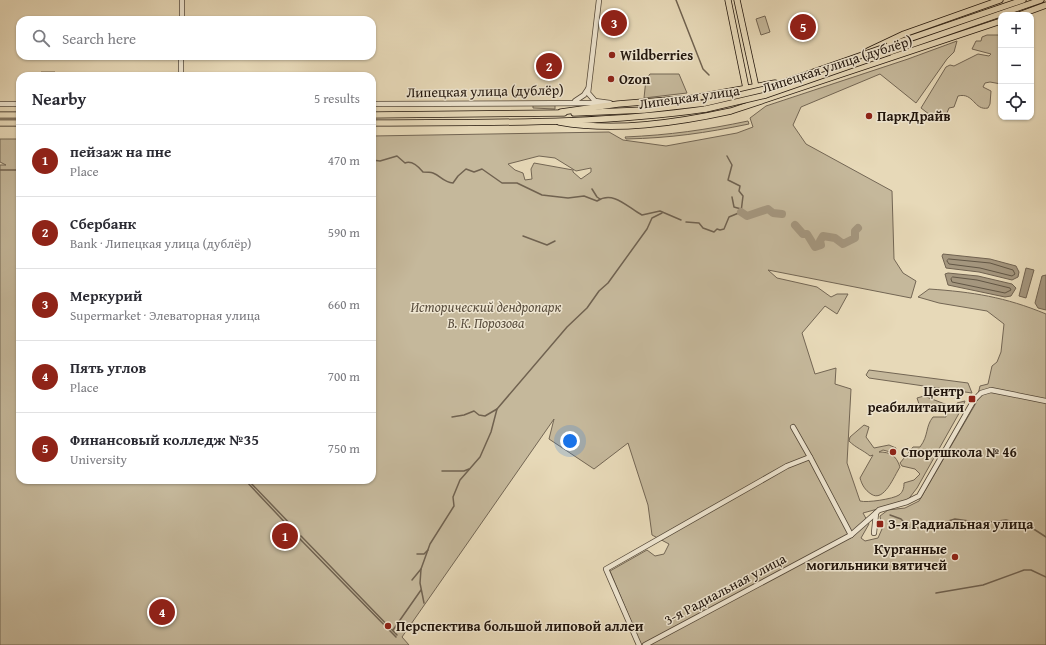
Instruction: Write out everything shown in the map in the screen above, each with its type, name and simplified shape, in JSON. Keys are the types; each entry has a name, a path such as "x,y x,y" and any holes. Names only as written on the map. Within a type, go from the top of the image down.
{"main road":[{"path":"728,0 750,106"},
{"path":"737,0 760,102"},
{"name":"Липецкая улица (дублёр)","path":"559,122 595,126 639,124 689,119 750,106 888,50 904,34 1000,0"},
{"name":"Липецкая улица","path":"376,123 559,122 644,116 766,95 1023,0"},
{"name":"Липецкая улица","path":"888,50 1041,0"},
{"path":"1027,12 1046,5"},
{"name":"Липецкая улица (дублёр)","path":"561,112 618,104 656,102 772,84 814,70 998,22"},
{"name":"Липецкая улица","path":"376,115 644,110 706,106"},
{"path":"0,115 16,115"},
{"path":"0,123 16,123"}],"street":[{"path":"182,0 182,16"},
{"path":"598,0 588,89 590,97 599,102"},
{"path":"181,60 181,72"},
{"path":"573,102 580,98 588,89"},
{"path":"718,93 726,96 730,102 727,110 720,113"},
{"name":"Липецкая улица (дублёр)","path":"376,104 599,102 618,104"},
{"path":"0,104 16,104"},
{"name":"3-я Радиальная улица","path":"645,645 851,535 882,509 912,500 918,496 974,400 981,393 991,390 1046,401"},
{"path":"793,427 851,535"},
{"path":"639,645 606,569 787,466 810,457"},
{"path":"874,533 876,513"}],"green space":[{"path":"765,16 770,32 761,35 756,19"},
{"path":"987,35 998,35 998,83 985,83 983,87 991,91 990,104 988,108 980,107 971,99 963,95 958,96 954,107 949,108 944,120 934,118 921,108 946,67 950,65 954,66 978,54 989,56 991,54 972,49 976,41 981,41 982,37"},
{"name":"Исторический дендропарк В. К. Порозова","path":"957,41 954,52 947,59 916,103 880,74 801,107 793,125 806,144 892,191 894,259 903,273 916,281 911,298 768,270 777,278 817,287 831,297 837,294 848,294 837,314 825,306 802,333 815,374 836,368 835,384 851,389 847,463 860,501 874,501 899,495 902,491 904,483 914,480 920,474 915,469 902,466 900,463 913,447 920,447 923,443 929,424 933,417 946,417 945,412 932,411 919,404 917,398 924,396 958,409 957,403 965,401 917,488 907,501 863,513 869,524 861,538 865,541 878,538 882,529 880,516 888,510 905,508 919,501 976,403 980,386 988,384 992,366 997,362 1001,352 1004,324 987,311 939,303 918,297 929,289 960,292 1003,299 1046,314 1046,645 641,645 610,571 647,550 655,556 664,554 669,544 652,535 648,505 628,443 594,469 549,439 554,419 402,637 409,645 0,645 0,165 6,165 0,162 0,139 16,139 16,484 376,484 376,136 609,132 623,140 666,146 737,133 753,127 750,118 766,106 908,59","holes":["539,156 555,158 576,171 591,168 591,172 581,179 573,172 573,170 534,163 531,169 532,179 525,180 523,173 515,170 508,164"]},
{"path":"650,74 679,74 687,93 644,98 646,79"},
{"path":"533,104 555,104 555,109 533,108"},
{"path":"748,121 749,124 718,130 658,138 626,139 625,137 687,132"},
{"path":"869,370 968,383 972,393 869,378 866,375"},
{"path":"864,425 869,427 866,437 874,448 889,445 896,448 894,453 883,450 879,452 892,455 897,460 900,467 892,482 884,492 876,496 865,489 860,478 873,455 870,456 849,441 850,437"}],"water":[{"path":"943,254 990,259 1016,266 1019,272 1018,277 1012,280 979,272 946,268 942,256"},
{"path":"1026,268 1034,270 1026,298 1019,296"},
{"path":"945,274 978,276 1012,284 1016,288 1011,296 1005,297 948,285"},
{"path":"1046,275 1046,310 1038,308 1035,303 1042,276"}],"waterway":[{"path":"676,0 703,69 709,75"},
{"path":"376,160 380,161 397,156 405,163 410,162 415,164 423,172 436,174 453,183 466,169 474,172 482,169 502,183 517,183 542,195 568,198 584,196 597,201 603,198 615,199 621,201 642,215 660,211 681,220"},
{"path":"686,222 699,223 703,228 714,232 717,229 724,229 729,217 741,212 743,196 739,191 740,186 728,180 732,165 727,156"},
{"path":"0,170 16,170"},
{"path":"592,189 600,199"},
{"path":"732,197 734,207 741,209"},
{"path":"741,212 747,216 768,209 773,213 782,214"},
{"path":"424,603 420,583 421,569 430,544 454,506 453,497 460,480 480,457 491,432 497,409 567,327 587,308 599,291 608,283 647,229 652,218 662,213"},
{"path":"795,225 803,234 807,234 815,247 821,245 820,241 823,236 835,238 843,244 855,238 855,231 858,228"},
{"path":"523,236 547,245 555,241"},
{"path":"452,417 464,415 474,411 479,415 485,416 497,409"},
{"path":"442,471 464,471 469,469"},
{"path":"249,484 293,531"},
{"path":"252,484 296,530"},
{"path":"890,515 901,519 909,528 925,528 955,519 983,523 1006,520 1029,526 1046,537"},
{"path":"301,536 397,635"},
{"path":"298,537 396,637"},
{"path":"417,554 424,554 428,550"},
{"path":"412,580 421,569"},
{"path":"936,593 983,585 1024,570 1031,570 1046,577"},
{"path":"393,630 421,590"}],"place":[{"name":"Меркурий","path":"614,23"},
{"name":"Финансовый колледж №35","path":"803,27"},
{"name":"Wildberries","path":"612,55"},
{"name":"Сбербанк","path":"549,66"},
{"name":"Ozon","path":"611,79"},
{"name":"ПаркДрайв","path":"869,116"},
{"name":"Центр реабилитации","path":"972,399"},
{"name":"Спортшкола № 46","path":"893,452"},
{"name":"З-я Радиальная улица","path":"880,524"},
{"name":"пейзаж на пне","path":"285,536"},
{"name":"Курганные могильники вятичей","path":"955,557"},
{"name":"Пять углов","path":"162,612"},
{"name":"Перспектива большой липовой аллеи","path":"388,626"}]}
